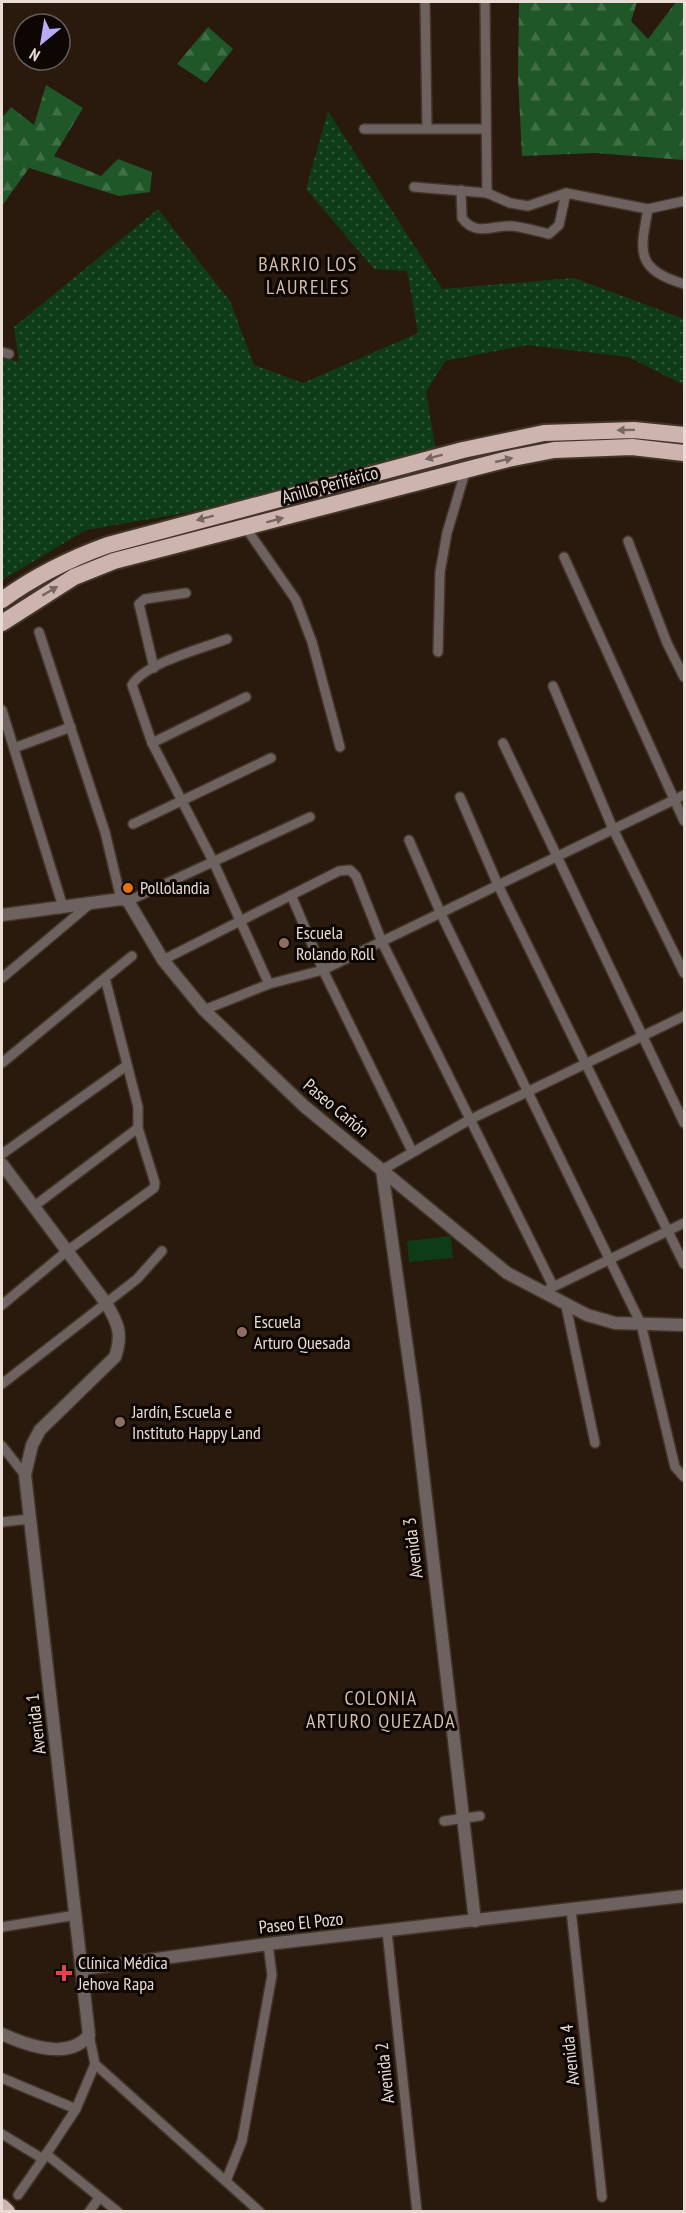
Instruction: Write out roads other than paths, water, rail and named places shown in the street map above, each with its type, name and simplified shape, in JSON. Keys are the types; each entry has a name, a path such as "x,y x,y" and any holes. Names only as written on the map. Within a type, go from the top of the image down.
{"highway":[{"name":"Anillo Periférico","path":"2,600 63,563 108,545 463,450 544,433 634,429 684,435"},
{"name":"Anillo Periférico","path":"2,623 74,577 114,561 466,469 554,450 632,447 684,453"},
{"path":"2,2207 7,2211"}],"street":[{"path":"425,2 427,128"},
{"path":"485,2 487,193"},
{"path":"364,129 486,129"},
{"path":"414,187 487,193 510,203 528,206 566,194 648,208 684,201"},
{"path":"461,190 462,218 472,228 486,230 509,226 549,234 559,225 566,194"},
{"path":"648,208 641,245 644,258 651,268 684,284"},
{"path":"438,652 440,572 466,469"},
{"path":"246,528 296,600 312,642 340,747"},
{"path":"628,541 667,643 684,677"},
{"path":"564,557 684,821"},
{"path":"154,668 139,604 145,599 186,593"},
{"path":"39,632 125,900"},
{"path":"227,639 154,668 136,678 132,685 152,743 213,861 269,984"},
{"path":"552,686 613,829 684,973"},
{"path":"152,743 246,697"},
{"path":"2,710 63,907"},
{"path":"14,748 71,727"},
{"path":"503,743 684,1123"},
{"path":"133,824 271,758"},
{"path":"204,1010 269,984 323,970 684,795"},
{"path":"460,797 498,885 684,1264"},
{"path":"2,915 125,900 310,818"},
{"path":"409,840 441,914 641,1324 675,1467 684,1477"},
{"path":"163,960 291,895 339,872 350,870 356,876 382,942 548,1290 684,1223"},
{"path":"291,895 323,970 412,1151"},
{"name":"Paseo Cañón","path":"125,900 163,960 204,1010 304,1106 507,1274 548,1290 566,1306 615,1323 684,1325"},
{"path":"2,978 91,903"},
{"path":"2,1063 132,956"},
{"path":"2,1305 67,1251 154,1188 154,1180 138,1128 138,1107 105,978"},
{"path":"382,1170 468,1120 529,1093 684,1016"},
{"path":"2,1154 126,1065"},
{"path":"33,1207 138,1128"},
{"name":"Avenida 1","path":"2,1164 106,1303 120,1326 121,1341 116,1357 40,1430 32,1445 25,1475 82,1969"},
{"name":"Avenida 3","path":"382,1170 415,1404 475,1921"},
{"path":"2,1384 137,1280 162,1251"},
{"path":"566,1306 596,1443"},
{"path":"2,1446 25,1475"},
{"path":"2,1522 30,1519"},
{"path":"444,1821 480,1816"},
{"name":"Paseo El Pozo","path":"82,1969 268,1944 684,1896"},
{"name":"Avenida 4","path":"571,1910 602,2197"},
{"path":"2,1927 76,1915"},
{"name":"Avenida 2","path":"387,1931 417,2211"},
{"path":"226,2181 242,2142 272,1975 268,1944"},
{"path":"82,1969 89,2035 95,2064 186,2148 260,2211"},
{"path":"2,2034 45,2049 79,2045 89,2035"},
{"path":"18,2195 75,2109 95,2064"},
{"path":"2,2078 75,2109"},
{"path":"2,2134 44,2157 118,2211"},
{"path":"89,2211 99,2198"}],"place":[{"name":"Pollolandia","path":"128,888"},
{"name":"Escuela Rolando Roll","path":"284,943"},
{"name":"Escuela Arturo Quesada","path":"242,1332"},
{"name":"Jardín, Escuela e Instituto Happy Land","path":"120,1422"},
{"name":"Clínica Médica Jehova Rapa","path":"64,1973"}],"district":[{"name":"BARRIO LOS LAURELES","path":"308,276"},
{"name":"COLONIA ARTURO QUEZADA","path":"381,1710"}]}
